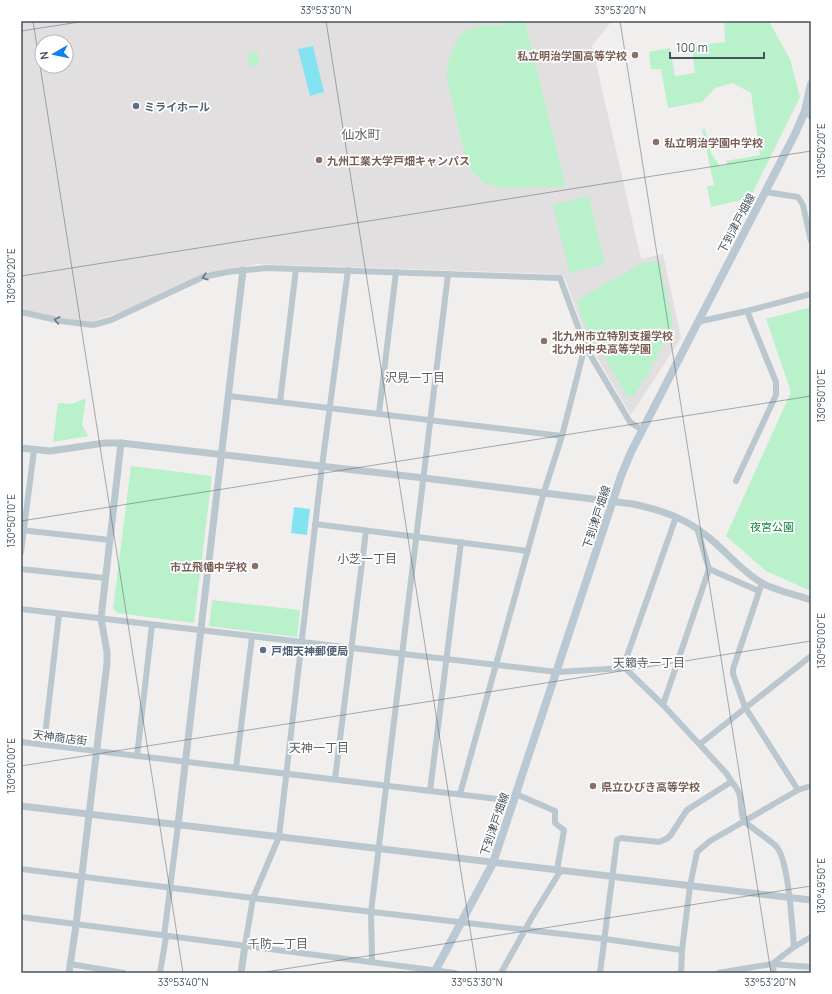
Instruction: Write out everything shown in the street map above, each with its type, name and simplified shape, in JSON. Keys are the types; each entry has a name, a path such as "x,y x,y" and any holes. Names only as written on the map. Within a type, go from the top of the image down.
{"main road":[{"name":"下到津戸畑線","path":"434,972 493,863 557,672 620,476 697,322 795,134 805,111 811,88"}],"street":[{"path":"805,111 811,117"},
{"path":"765,192 798,196 803,205 811,241"},
{"path":"21,312 61,321 93,325 104,322 203,277 227,272 267,268 560,278 585,346 630,422 642,430"},
{"path":"280,402 296,269"},
{"path":"160,973 244,270"},
{"path":"241,973 253,898 278,837 322,466 348,270"},
{"path":"380,413 396,272"},
{"path":"372,961 371,912 448,274"},
{"path":"697,322 747,311 811,294"},
{"path":"736,481 776,395 777,389 776,382 747,311"},
{"path":"460,794 544,492 562,436 585,346"},
{"path":"229,396 562,436"},
{"path":"21,448 50,451 105,443 121,443 544,492 613,501 655,509 686,520 714,541 739,566 762,583 811,600"},
{"path":"69,973 97,751 107,652 101,618 121,443"},
{"path":"21,552 22,530 34,450"},
{"path":"21,493 28,493"},
{"path":"625,668 626,659 676,517"},
{"path":"315,524 528,551"},
{"path":"663,705 710,569 697,528"},
{"path":"22,530 110,540"},
{"path":"335,779 366,531"},
{"path":"430,791 461,542"},
{"path":"21,569 106,578"},
{"path":"710,569 759,591"},
{"path":"762,583 733,670 733,674 746,707 798,790"},
{"path":"21,609 557,672 625,668 663,705 727,774 739,793 744,821 776,847 782,855 789,897 794,947"},
{"path":"44,745 59,614"},
{"path":"137,756 152,625"},
{"path":"236,768 252,637"},
{"path":"700,744 811,656"},
{"name":"天神商店街","path":"21,742 430,791 515,797 555,811 554,823 564,830 559,870"},
{"path":"600,973 617,840 621,838 658,842 666,840 687,810 731,782"},
{"path":"681,973 682,950 690,886 697,852 710,841 744,821 798,790 811,786"},
{"path":"21,806 811,900"},
{"path":"21,869 461,923 605,939 682,950"},
{"path":"501,973 559,870"},
{"path":"21,917 372,961 434,972 455,973"},
{"path":"772,964 794,947 811,937"},
{"path":"70,964 124,973"},
{"path":"772,964 774,973"},
{"path":"718,973 772,964 811,967"}],"shaded area":[{"name":"九州工業大学戸畑キャンパス","path":"21,21 612,21 592,46 641,259 663,254 681,338 631,415 587,341 565,278 555,274 257,264 209,274 121,312 89,323 37,314 21,308"}],"green space":[{"path":"504,21 525,21 566,187 503,188 484,183 470,169 465,156 446,75 449,59 455,44 463,32 475,27 486,25 503,26"},
{"path":"724,21 768,21 790,59 800,97 750,198 711,207 707,186 714,185 702,129 705,129 711,153 720,166 727,165 726,161 760,155 751,93 733,83 715,88 702,102 668,108 661,69 651,69 649,52 670,48 675,76 695,73 692,46 725,42"},
{"path":"257,51 260,65 250,67 247,54"},
{"path":"589,196 605,264 570,273 553,205"},
{"path":"659,261 673,324 647,376 642,381 634,396 627,396 599,347 592,341 578,307 579,299 642,263"},
{"name":"夜宮公園","path":"811,307 811,591 766,571 726,536 791,392 766,319"},
{"path":"86,398 82,425 88,436 53,442 58,403 72,404"},
{"path":"131,466 212,476 194,623 117,613 113,608"},
{"path":"212,600 300,610 297,637 209,626"}],"water":[{"path":"313,46 324,92 310,96 298,49"},
{"path":"294,507 310,509 307,535 291,533"}],"place":[{"name":"私立明治学園高等学校","path":"635,55"},
{"name":"ミライホール","path":"136,106"},
{"name":"私立明治学園中学校","path":"656,142"},
{"name":"九州工業大学戸畑キャンパス","path":"319,160"},
{"name":"北九州市立特別支援学校 北九州中央高等学園","path":"544,341"},
{"name":"市立飛幡中学校","path":"255,566"},
{"name":"戸畑天神郵便局","path":"263,650"},
{"name":"県立ひびき高等学校","path":"593,786"}],"district":[{"name":"仙水町","path":"361,134"},
{"name":"沢見一丁目","path":"415,377"},
{"name":"小芝一丁目","path":"367,558"},
{"name":"天籟寺一丁目","path":"649,662"},
{"name":"天神一丁目","path":"319,747"},
{"name":"千防一丁目","path":"278,943"}]}
